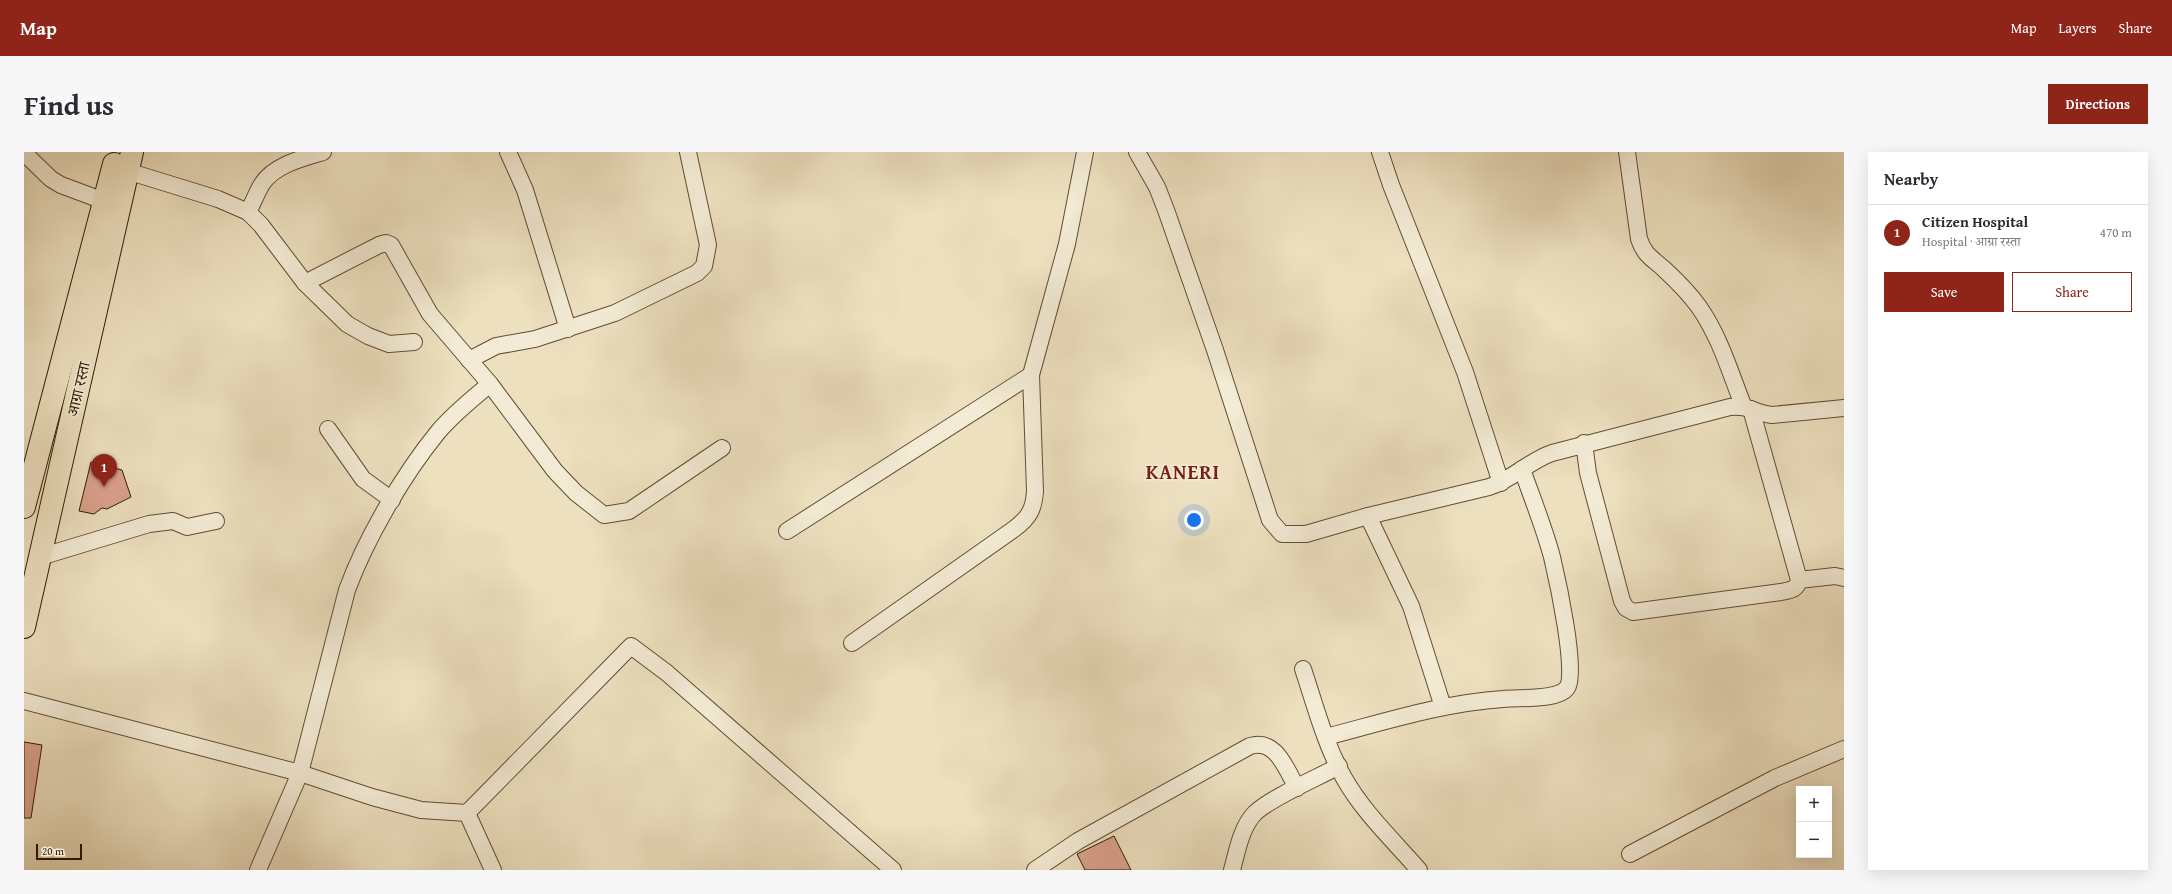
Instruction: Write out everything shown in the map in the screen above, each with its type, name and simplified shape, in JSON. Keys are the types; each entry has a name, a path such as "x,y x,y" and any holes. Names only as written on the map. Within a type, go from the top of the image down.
{"highway":[{"path":"24,507 117,152"},
{"name":"आग्रा रस्ता","path":"24,627 130,162"}],"street":[{"path":"248,212 263,183 271,174 301,158 323,152"},
{"path":"508,152 526,190 568,329"},
{"path":"469,360 496,346 536,339 615,313 697,273 704,266 708,245 688,152"},
{"path":"852,643 1014,529 1030,514 1034,505 1035,491 1031,375 1067,244 1085,152"},
{"path":"1137,152 1157,187 1166,210 1216,350 1270,520 1275,528 1282,534 1306,534 1368,516 1501,482 1538,458 1584,443 1730,407 1747,407 1760,414 1772,415 1844,408"},
{"path":"1380,152 1391,185 1465,372 1501,482"},
{"path":"1584,443 1595,498 1622,601 1626,608 1633,612 1781,592 1792,590 1798,586 1799,580 1747,407 1715,334 1699,307 1682,286 1649,258 1638,240 1627,152"},
{"path":"24,153 56,182 104,201"},
{"path":"130,162 248,212 261,225 305,283 346,324 368,336 389,344 414,342"},
{"path":"305,283 379,245 386,243 391,245 430,314 490,384 555,471 576,493 604,515 629,511 722,448"},
{"path":"787,531 1031,375"},
{"path":"258,870 300,773 347,590 356,565 392,500 438,431 461,408 490,384"},
{"path":"328,429 363,479 392,500"},
{"path":"1326,737 1443,707 1502,699 1547,697 1561,693 1567,688 1571,678 1563,611 1552,557 1522,468"},
{"path":"1368,516 1411,606 1443,707"},
{"path":"40,557 149,524 173,521 187,527 216,521"},
{"path":"1799,580 1835,576 1844,578"},
{"path":"467,814 631,646 667,673 893,870"},
{"path":"1303,669 1326,737 1339,766 1361,804 1419,870"},
{"path":"24,701 300,773 372,797 421,810 467,814"},
{"path":"1035,870 1078,842 1250,746 1259,744 1268,745 1278,755 1297,788"},
{"path":"1630,854 1775,778 1844,749"},
{"path":"1232,870 1245,828 1255,814 1297,788 1339,766"},
{"path":"467,814 493,870"}],"building":[{"path":"91,462 122,470 131,497 107,509 102,508 94,514 79,511"},
{"path":"24,742 42,745 31,818 24,818"},
{"path":"1114,836 1131,870 1085,870 1077,854"}],"place":[{"name":"Citizen Hospital","path":"104,487"}],"district":[{"name":"KANERI","path":"1183,472"}]}
